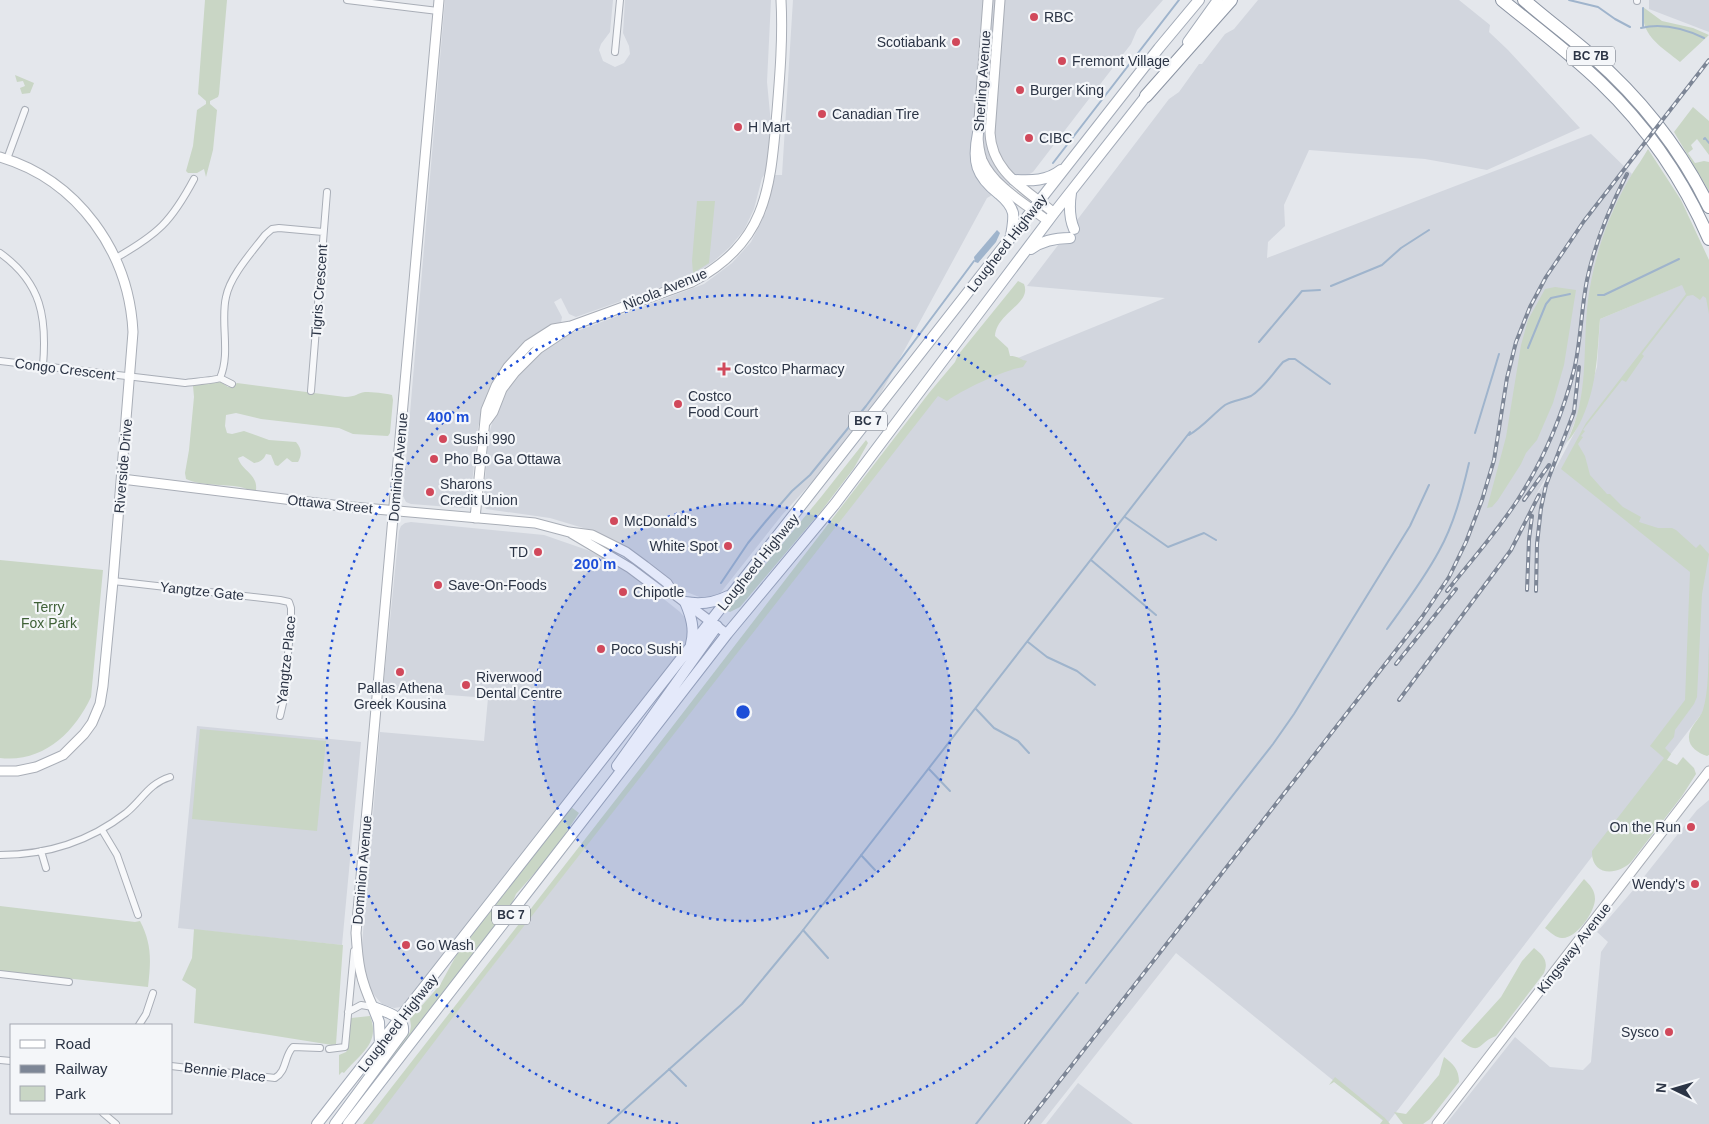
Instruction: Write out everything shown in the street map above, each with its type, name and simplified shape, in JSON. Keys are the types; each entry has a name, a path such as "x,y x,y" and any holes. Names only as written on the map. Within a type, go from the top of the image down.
{"highway":[{"path":"1146,96 1231,0"},
{"path":"1496,0 1528,21"},
{"name":"BC 7B","path":"1502,0 1601,83 1641,125 1676,176 1693,205 1709,239"},
{"name":"BC 7B","path":"1524,0 1606,69 1650,115 1687,169 1709,207"},
{"path":"1529,0 1541,15"}],"main road":[{"name":"Lougheed Highway","path":"317,1124 691,645 714,623 732,594 1199,0"},
{"name":"Lougheed Highway","path":"348,1124 727,634 835,504 1051,217 1218,0"},
{"path":"978,132 974,150 980,175 987,185 1009,204 1013,212 1010,240"},
{"path":"1014,180 1037,181 1054,176 1072,161"},
{"path":"1021,257 1042,242 1072,234 1069,206 1071,192"},
{"path":"685,602 698,605 732,594"},
{"path":"685,602 693,628 691,645"},
{"path":"593,808 614,770 714,623"},
{"path":"335,1124 401,1036 403,1026 400,1020 389,1013 373,1007"},
{"path":"373,1007 379,1022 380,1045"}],"street":[{"path":"347,0 438,10"},
{"name":"Dominion Avenue","path":"329,1049 345,1047 439,0"},
{"path":"615,52 620,0"},
{"name":"Nicola Avenue","path":"475,518 486,410 496,386 508,367 571,326 692,282 710,273 733,253 752,228 764,201 771,173 779,84 782,0"},
{"name":"Sherling Avenue","path":"988,0 978,132 980,154 996,181 1033,210 1051,217"},
{"name":"Sherling Avenue","path":"1000,0 990,144 1000,166 1040,201 1051,217"},
{"path":"4,158 25,110"},
{"name":"Riverside Drive","path":"0,770 25,770 54,760 74,745 92,723 102,695 122,479 130,377 132,320 125,283 116,258 96,225 73,199 43,176 4,158"},
{"path":"116,258 143,243 164,226 184,198 194,179"},
{"name":"Tigris Crescent","path":"311,391 327,192"},
{"path":"220,378 225,342 226,296 232,280 267,232 275,228 323,232"},
{"path":"0,253 16,266 23,275 40,305 45,335 43,366"},
{"name":"Nicola Avenue","path":"485,423 493,412 505,380 538,338 559,327 571,326"},
{"name":"Congo Crescent","path":"0,361 130,377"},
{"path":"130,377 184,382 216,380 220,378 232,384"},
{"name":"Ottawa Street","path":"122,479 341,506 535,523 568,532 630,568 662,592 674,594 727,634"},
{"name":"Yangtze Gate","path":"113,581 280,600 287,601 290,604"},
{"name":"Yangtze Place","path":"280,716 284,699 291,620 290,604"},
{"name":"Kingsway Avenue","path":"1437,1124 1709,771"},
{"path":"0,855 41,851 65,846 102,830 127,812 157,781 170,777"},
{"path":"102,830 117,854 138,915"},
{"path":"41,851 46,868"},
{"name":"Dominion Avenue","path":"356,934 357,960 362,984 373,1007"},
{"path":"0,974 69,982"},
{"path":"140,1024 146,1014 153,993"},
{"path":"348,1012 361,1005 373,1007"},
{"name":"Bennie Place","path":"172,1066 275,1078 282,1071 289,1052 293,1047 320,1048"},
{"path":"104,1114 116,1124"}],"shaded area":[{"path":"445,0 613,0 610,32 599,50 603,61 615,67 624,63 630,54 629,46 623,33 625,0 771,0 767,82 771,124 766,172 762,178 754,209 744,230 730,247 714,261 695,274 675,282 576,317 569,314 561,298 554,302 562,317 561,323 535,338 487,399 478,427 470,503 468,507 463,508 411,504 406,502 403,496"},
{"path":"793,0 1163,0 1137,30 1131,44 1033,172 987,198 880,395 812,482 782,515 718,596 702,598 684,591 650,565 605,537 590,530 550,518 486,509 483,503 489,434 502,395 526,363 561,337 704,284 732,263 751,242 766,212 775,175 782,175"},
{"path":"1258,0 1459,0 1490,25 1489,32 1580,128 1487,170 1425,159 1309,150 1284,205 1285,226 1268,242 1267,258 1591,134 1632,174 1612,213 1597,256 1589,299 1584,384 1579,411 1567,442 1534,498 1557,466 1580,422 1597,367 1600,319 1705,275 1709,286 1709,704 1387,1124 1176,953 1041,1124 369,1124 942,389 1165,298 1027,286 1169,99 1179,92 1199,64 1202,64 1225,34 1234,29"},
{"path":"1649,0 1709,0 1709,32 1649,9"},
{"path":"411,522 544,535 590,551 617,565 660,596 680,612 686,619 689,629 687,642 430,972 401,1007 394,1008 382,1004 374,995 367,983 361,956 380,732 484,741 488,698 383,690 399,531 405,523"},
{"path":"197,726 361,742 342,945 178,928"},
{"path":"1709,800 1709,1124 1446,1124 1515,1037 1550,1067 1583,1070 1591,1062 1601,952 1608,942 1597,932 1697,810"},
{"path":"1078,1083 1133,1124 1046,1124"}],"green space":[{"path":"205,0 227,0 219,94 218,97 210,101 210,104 217,110 213,150 206,177 204,169 197,173 188,173 186,171 193,146 197,110 206,104 206,101 198,94"},
{"path":"1643,7 1662,21 1693,28 1709,35 1680,62 1659,45 1648,33 1643,17"},
{"path":"15,75 34,83 30,93 22,94 20,88 25,86 23,81 17,82"},
{"path":"1693,107 1709,121 1709,155 1697,139 1691,145 1693,149 1688,153 1695,163 1709,162 1709,191 1674,132"},
{"path":"1648,149 1681,200 1709,260 1709,314 1706,298 1703,296 1700,300 1693,295 1687,296 1642,354 1644,356 1626,382 1622,380 1585,427 1583,430 1585,431 1581,436 1583,437 1578,444 1585,456 1590,475 1607,494 1610,494 1623,507 1641,517 1639,522 1658,528 1672,528 1696,548 1700,544 1709,554 1702,594 1697,697 1675,730 1674,737 1665,748 1671,754 1667,760 1677,765 1683,757 1694,768 1696,774 1682,796 1631,862 1619,870 1606,871 1596,865 1592,851 1664,758 1650,746 1685,700 1690,572 1561,469 1586,423 1686,294 1682,285 1600,319 1595,372 1590,397 1580,423 1567,442 1579,407 1582,389 1588,300 1598,251 1616,204"},
{"path":"697,201 715,201 709,263 693,273 692,261"},
{"path":"1018,281 1024,284 1025,291 1023,297 1002,321 997,328 995,336 1008,348 1010,356 1027,361 1023,367 984,381 947,401 938,396 463,1004 372,1124 363,1124 929,393 955,362 958,355"},
{"path":"1555,287 1576,290 1564,365 1553,403 1537,440 1526,453 1498,500 1492,507 1487,508 1506,437 1521,345 1528,320 1545,289"},
{"path":"202,382 221,382 228,387 232,387 237,383 345,397 365,392 392,395 390,433 388,436 353,434 339,428 261,419 236,413 226,415 225,426 227,433 232,434 244,431 269,440 296,442 301,452 298,462 292,462 287,458 278,466 275,465 271,455 266,454 262,460 254,463 243,456 238,458 255,480 256,490 192,481 186,479 185,473 194,397 193,386"},
{"path":"866,440 868,443 854,468 822,510 740,607 730,612 727,611 821,497"},
{"name":"Terry Fox Park","path":"0,560 103,570 91,697 76,722 55,743 30,756 16,758 0,758"},
{"path":"1709,643 1709,755 1707,756 1695,749 1689,741 1689,734 1703,710 1705,702"},
{"path":"200,729 326,741 317,831 192,819"},
{"path":"571,807 579,813 551,855 516,894 509,911 343,1124 338,1124 410,1032 410,1019 440,985 457,954"},
{"path":"1584,879 1594,893 1595,899 1592,911 1579,930 1567,937 1558,937 1545,928"},
{"path":"0,906 135,922 140,921 147,937 150,953 148,987 0,971"},
{"path":"194,929 343,945 336,1044 332,1045 194,1023 196,989 182,980 192,958"},
{"path":"1534,948 1544,959 1546,965 1544,973 1496,1036 1477,1048 1468,1046 1461,1041 1501,997 1522,961"},
{"path":"370,1016 373,1025 371,1041 362,1054 344,1073 342,1072 339,1075 339,1055 348,1049 351,1018"},
{"path":"1444,1057 1455,1067 1459,1082 1430,1119 1423,1124 1403,1124 1394,1112 1406,1114 1439,1075"},
{"path":"1335,1077 1390,1124 1380,1124 1383,1120 1334,1082 1329,1085"}],"water":[{"path":"997,230 1000,233 996,242 978,263 975,262 974,257"}],"waterway":[{"path":"1053,163 1179,0"},
{"path":"1569,0 1598,7 1630,27"},
{"path":"1643,8 1643,26"},
{"path":"1641,28 1657,26 1673,28 1704,38"},
{"path":"1704,139 1709,143"},
{"path":"1331,286 1382,265 1401,248 1429,230"},
{"path":"1598,295 1604,295 1679,259"},
{"path":"721,583 748,543 766,521 792,491 810,475 866,406 974,261"},
{"path":"1259,342 1302,291 1320,290"},
{"path":"1528,348 1546,304 1551,298 1570,294"},
{"path":"1475,433 1499,354"},
{"path":"1189,435 1225,405 1256,393 1283,362 1289,359 1295,359 1330,384"},
{"path":"608,1124 742,1004 800,934 1190,432"},
{"path":"1387,629 1421,581 1444,541 1457,508 1469,463"},
{"path":"1086,983 1273,744 1294,714 1410,526 1429,485"},
{"path":"1125,517 1168,547 1204,533 1216,540"},
{"path":"1091,560 1156,615"},
{"path":"1028,642 1047,657 1077,671 1095,685"},
{"path":"976,709 994,728 1018,741 1029,753"},
{"path":"929,769 950,791"},
{"path":"861,855 875,870"},
{"path":"803,930 828,958"},
{"path":"976,1124 1078,993"},
{"path":"669,1069 686,1086"}],"railway":[{"path":"1026,1124 1422,617 1449,577 1466,542 1482,500 1494,460 1507,378 1516,342 1530,307 1546,277 1584,221 1709,60"},
{"path":"1447,591 1509,513 1535,470 1551,438 1564,405 1574,370 1585,291 1594,252 1627,174"},
{"path":"1536,591 1537,544 1541,508 1546,485 1574,412 1579,367"},
{"path":"1524,500 1549,465"},
{"path":"1399,700 1511,550 1539,495"},
{"path":"1527,590 1532,516"},
{"path":"1396,664 1456,589"}],"place":[{"name":"RBC","path":"1034,17"},
{"name":"Scotiabank","path":"956,42"},
{"name":"Fremont Village","path":"1062,61"},
{"name":"Burger King","path":"1020,90"},
{"name":"Canadian Tire","path":"822,114"},
{"name":"H Mart","path":"738,127"},
{"name":"CIBC","path":"1029,138"},
{"name":"Costco Pharmacy","path":"724,369"},
{"name":"Costco Food Court","path":"678,404"},
{"name":"Sushi 990","path":"443,439"},
{"name":"Pho Bo Ga Ottawa","path":"434,459"},
{"name":"Sharons Credit Union","path":"430,492"},
{"name":"McDonald's","path":"614,521"},
{"name":"White Spot","path":"728,546"},
{"name":"TD","path":"538,552"},
{"name":"Save-On-Foods","path":"438,585"},
{"name":"Chipotle","path":"623,592"},
{"name":"Poco Sushi","path":"601,649"},
{"name":"Pallas Athena Greek Kousina","path":"400,672"},
{"name":"Riverwood Dental Centre","path":"466,685"},
{"name":"On the Run","path":"1691,827"},
{"name":"Wendy's","path":"1695,884"},
{"name":"Go Wash","path":"406,945"},
{"name":"Sysco","path":"1669,1032"}]}
